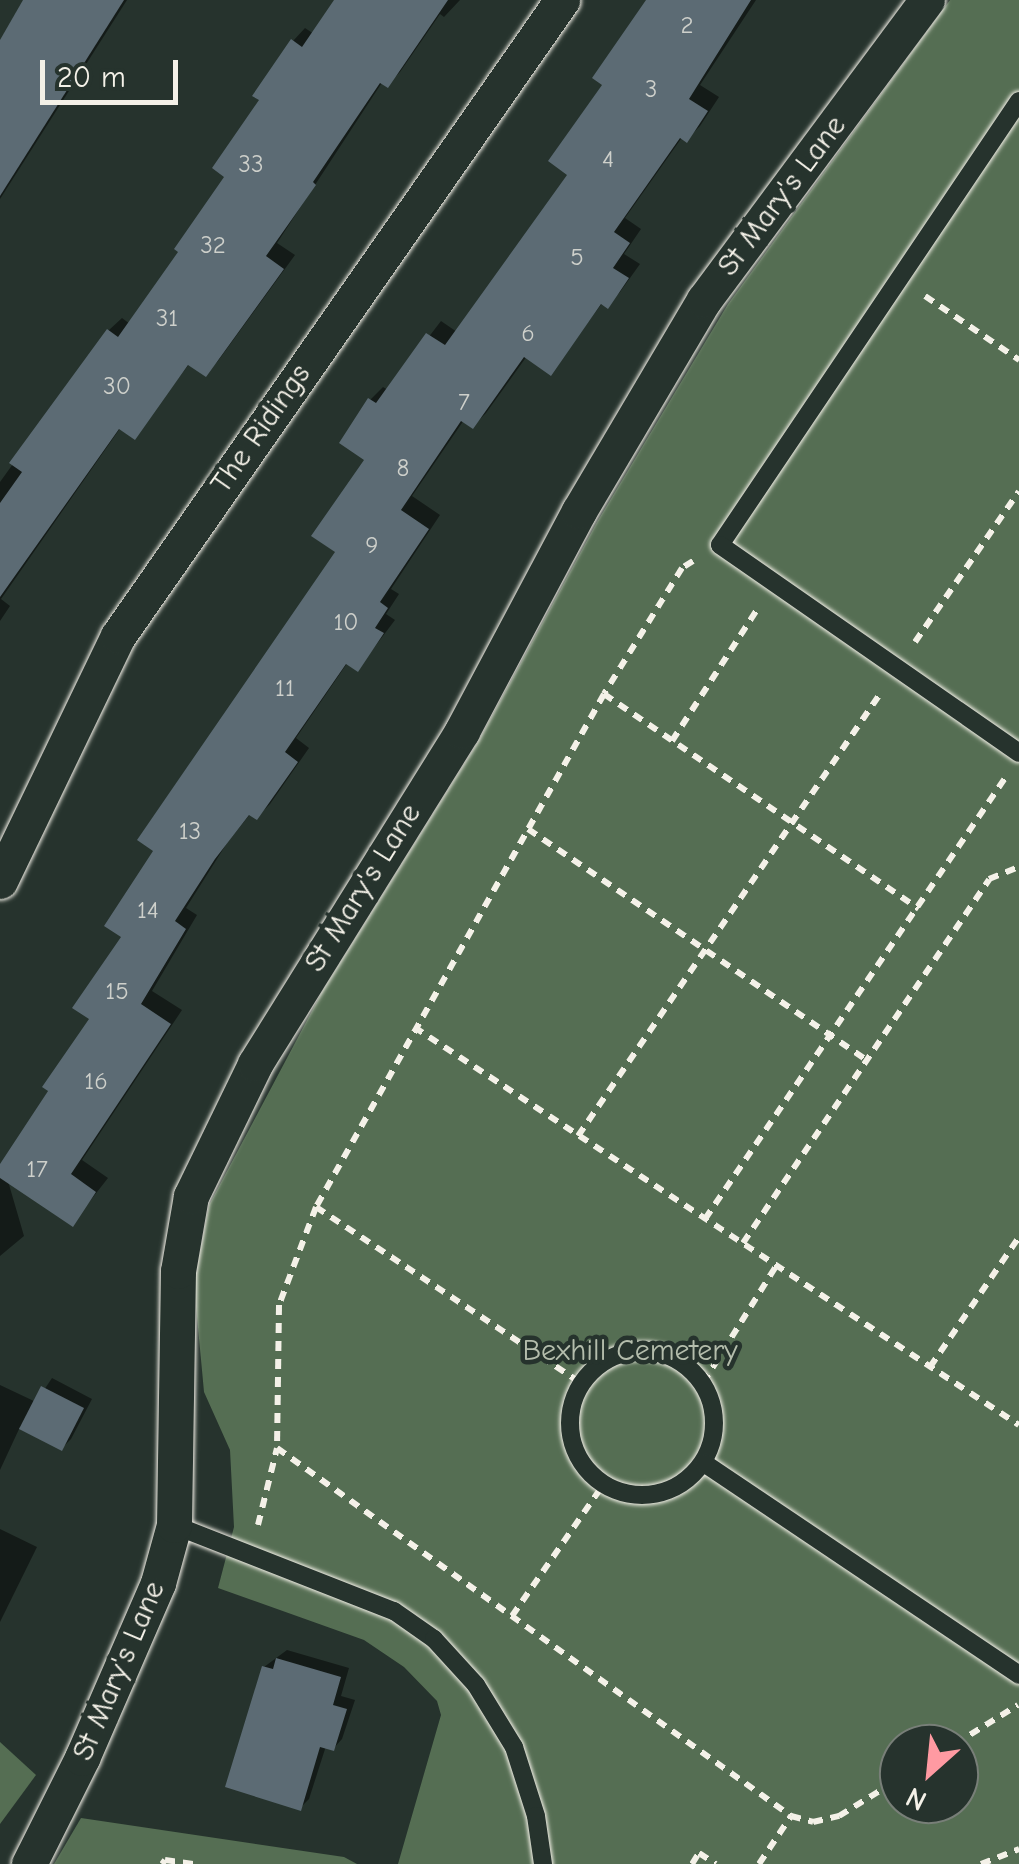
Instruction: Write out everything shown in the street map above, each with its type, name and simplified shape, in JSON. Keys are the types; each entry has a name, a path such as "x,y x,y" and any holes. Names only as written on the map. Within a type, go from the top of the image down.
{"street":[{"name":"The Ridings","path":"0,881 118,636 562,0"},
{"name":"St Mary's Lane","path":"29,1864 82,1758 158,1583 174,1525 180,1240 191,1196 256,1064 462,731 580,511 704,300 927,0"}],"lane":[{"path":"1019,101 720,544 1019,754"},
{"path":"656,1351 683,1362 704,1383 714,1409 714,1437 704,1464 684,1484 658,1495 629,1496 603,1485 582,1465 571,1440 570,1412 581,1383 599,1364 626,1352 656,1351"},
{"path":"704,1464 1019,1674"},
{"path":"174,1525 394,1611 434,1639 476,1685 514,1748 536,1816 543,1864"}],"path":[{"path":"899,279 1019,360"},
{"path":"578,1136 1019,491"},
{"path":"250,1555 278,1448 279,1304 316,1207 604,694 682,568 720,544"},
{"path":"672,741 774,583"},
{"path":"604,694 919,909"},
{"path":"704,1219 1009,772"},
{"path":"528,829 865,1059"},
{"path":"742,1243 989,879 1019,868"},
{"path":"414,1027 1019,1426"},
{"path":"316,1207 581,1383"},
{"path":"930,1367 1019,1237"},
{"path":"704,1383 776,1266"},
{"path":"278,1448 791,1816 813,1822 838,1816 879,1790"},
{"path":"512,1616 603,1485"},
{"path":"979,1729 1019,1705"},
{"path":"759,1864 791,1816"},
{"path":"980,1864 1019,1849"},
{"path":"692,1864 699,1854 716,1864"},
{"path":"162,1864 165,1860 195,1864"}],"green space":[{"name":"Bexhill Cemetery","path":"950,0 1019,0 1019,1864 398,1864 441,1715 437,1701 404,1667 364,1640 218,1588 234,1527 230,1450 204,1392 194,1284 209,1205 322,992 478,742 597,522 728,304"},
{"path":"0,1742 36,1775 0,1824"},
{"path":"81,1818 344,1857 357,1864 54,1864"}],"building":[{"path":"23,0 124,0 0,196 0,40"},
{"path":"334,0 448,0 388,88 380,83 313,182 316,185 266,256 284,269 206,377 188,365 135,440 119,429 0,597 0,503 22,472 9,463 107,329 118,337 178,252 174,249 224,177 212,168 259,100 252,96 291,39 302,47"},
{"path":"646,0 751,0 689,99 708,111 687,143 680,138 614,232 630,243 613,268 629,278 608,309 601,304 551,376 524,357 473,429 461,421 401,510 429,529 380,602 388,608 375,628 384,633 358,672 346,664 285,752 298,762 257,820 249,815 175,921 186,929 141,1004 171,1024 71,1174 96,1192 73,1227 0,1178 0,1164 48,1091 42,1087 89,1019 72,1008 121,937 104,926 153,851 137,840 335,552 311,536 364,460 339,443 368,398 376,403 426,333 445,345 567,175 548,161 602,85 592,78"},
{"path":"41,1386 84,1408 62,1451 19,1429"},
{"path":"276,1658 341,1677 333,1705 347,1709 334,1751 320,1747 301,1811 225,1787 262,1666 273,1669"}]}
